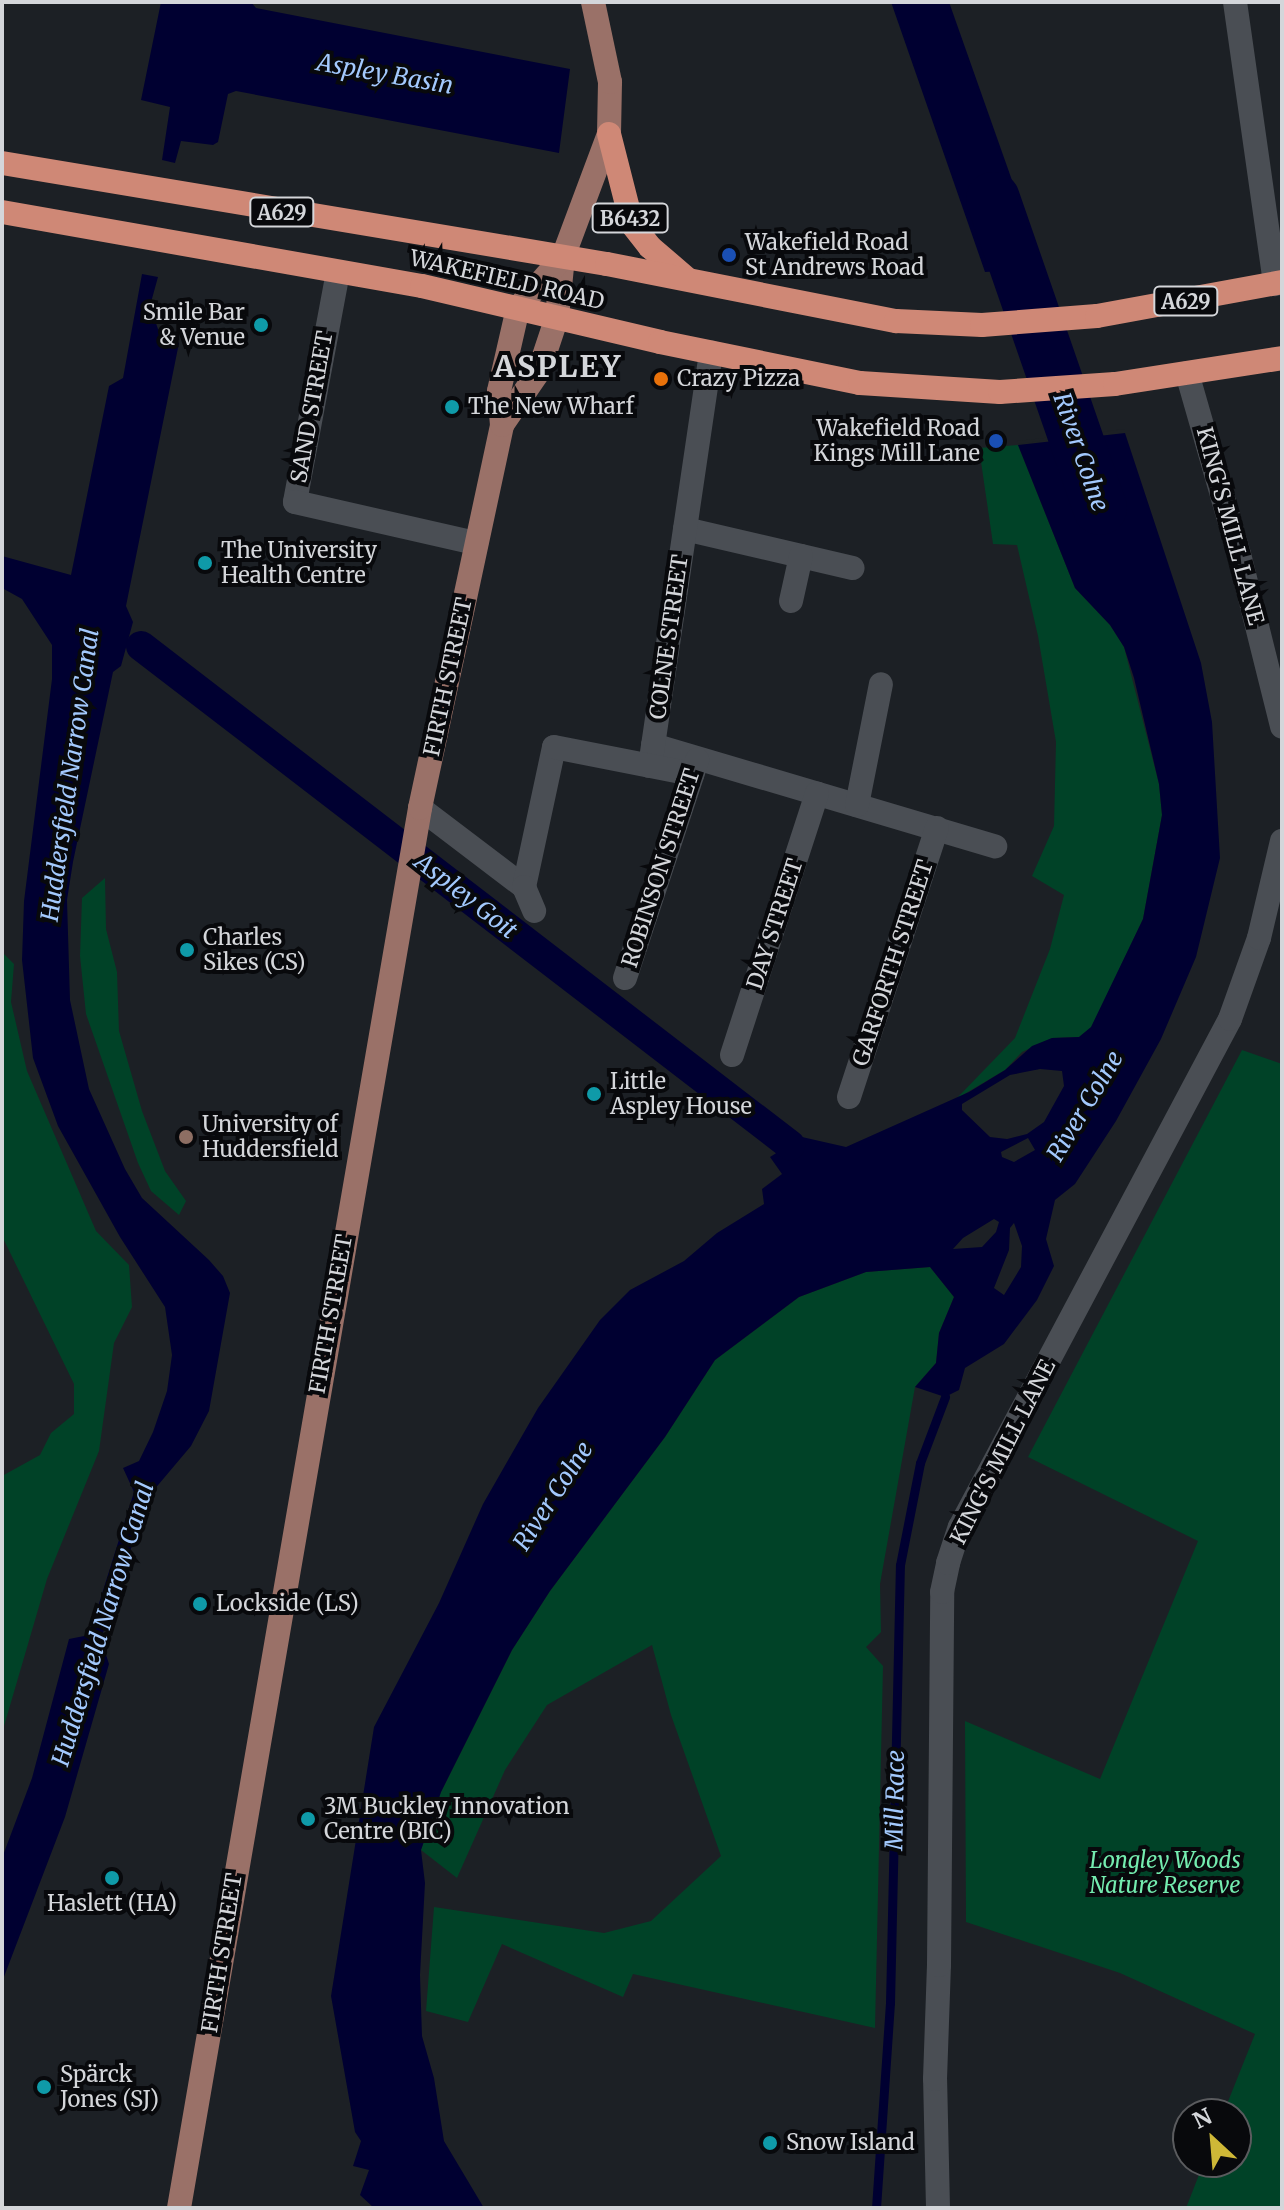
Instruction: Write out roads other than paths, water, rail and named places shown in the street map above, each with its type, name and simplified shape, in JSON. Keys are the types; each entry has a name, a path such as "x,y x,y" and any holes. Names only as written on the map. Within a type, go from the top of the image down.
{"highway":[{"name":"B6432","path":"609,134 632,224 659,256 689,280"},
{"name":"WAKEFIELD ROAD","path":"2,163 563,257 896,321 982,325 1097,316 1280,284"},
{"name":"WAKEFIELD ROAD","path":"2,212 422,286 860,383 1000,392 1115,384 1187,373"},
{"name":"A629","path":"1187,373 1282,358"}],"main road":[{"name":"B6432","path":"518,308 563,257 609,134 610,82 593,2"},
{"name":"FIRTH STREET","path":"502,425 539,371 557,317 563,257"},
{"name":"FIRTH STREET","path":"179,2208 418,819 502,425 499,391 518,308"}],"street":[{"path":"1235,2 1271,251 1280,284"},
{"name":"SAND STREET","path":"338,272 295,502 476,543"},
{"name":"COLNE STREET","path":"711,352 651,755 817,793 995,846"},
{"name":"KING'S MILL LANE","path":"1187,373 1239,554 1282,727"},
{"name":"COLNE STREET","path":"685,529 853,568"},
{"path":"791,601 801,556"},
{"path":"857,805 881,684"},
{"path":"524,887 554,747 651,755"},
{"name":"ROBINSON STREET","path":"625,978 695,766"},
{"name":"DAY STREET","path":"732,1055 817,793"},
{"path":"418,819 524,887 534,911"},
{"name":"GARFORTH STREET","path":"849,1097 937,828"},
{"name":"KING'S MILL LANE","path":"938,2208 935,2079 939,1965 941,1640 942,1592 948,1563 960,1527 1230,1019 1259,938 1282,841"}],"water":[{"name":"Aspley Basin","path":"161,2 251,2 256,8 570,69 559,153 236,91 228,94 218,142 213,145 181,141 175,163 162,160 170,107 141,100"},
{"path":"891,2 949,2 1043,268 985,272"},
{"name":"Huddersfield Narrow Canal","path":"142,274 158,277 150,306 158,329 179,343 126,606 133,622 121,666 113,672 73,862 67,900 70,1000 89,1089 125,1169 142,1198 209,1260 223,1276 230,1293 209,1411 191,1446 148,1497 101,1639 109,1664 65,1817 2,1982 2,1858 32,1778 69,1639 89,1635 134,1492 123,1468 139,1461 153,1432 167,1391 172,1355 165,1307 120,1237 58,1126 33,1058 22,960 24,901 52,679 52,645 22,599 2,588 2,556 71,575 109,386 123,378"},
{"path":"1125,433 1201,663 1212,722 1220,858 1196,957 1161,1039 1116,1121 1075,1184 1055,1200 1046,1239 1054,1266 1037,1300 1004,1344 965,1368 959,1390 945,1397 915,1387 936,1363 939,1333 954,1297 930,1267 866,1272 799,1297 715,1360 665,1437 550,1591 512,1650 441,1792 421,1850 425,1883 420,1975 422,2036 434,2078 444,2141 484,2208 374,2208 360,2195 369,2170 353,2166 361,2141 355,2132 331,1996 374,1727 439,1603 483,1504 538,1408 600,1320 630,1290 684,1261 717,1233 764,1204 762,1189 782,1174 770,1157 802,1137 846,1147 969,1092 1005,1070 1032,1046 1052,1038 1079,1037 1091,1027 1143,919 1162,815 1159,784 1134,678 1124,647 1110,625 1075,588 1018,445","holes":["1040,1069 1062,1071 1064,1086 1044,1122 1027,1134 1007,1139 990,1137 962,1110 962,1104 1010,1075","1028,1138 1035,1150 1014,1162 1002,1157 1001,1152","994,1219 999,1222 996,1232 982,1247 953,1249 963,1238","1014,1223 1022,1246 1021,1267 1004,1295 994,1288 1009,1250 1010,1228"]}],"waterway":[{"name":"River Colne","path":"993,199 1100,508"},
{"name":"Aspley Goit","path":"141,646 790,1145"},
{"name":"Mill Race","path":"876,2208 890,2003 900,1565 920,1463 945,1397"}],"place":[{"name":"Wakefield Road St Andrews Road","path":"729,255"},
{"name":"Smile Bar & Venue","path":"261,325"},
{"name":"Crazy Pizza","path":"661,379"},
{"name":"The New Wharf","path":"452,407"},
{"name":"Wakefield Road Kings Mill Lane","path":"996,441"},
{"name":"The University Health Centre","path":"205,563"},
{"name":"Charles Sikes (CS)","path":"187,950"},
{"name":"Little Aspley House","path":"594,1094"},
{"name":"University of Huddersfield","path":"186,1137"},
{"name":"Lockside (LS)","path":"200,1604"},
{"name":"3M Buckley Innovation Centre (BIC)","path":"308,1819"},
{"name":"Haslett (HA)","path":"112,1878"},
{"name":"Spärck Jones (SJ)","path":"44,2087"},
{"name":"Snow Island","path":"770,2143"}],"district":[{"name":"ASPLEY","path":"558,366"}],"park label":[{"name":"Longley Woods Nature Reserve","path":"1165,1872"}]}
